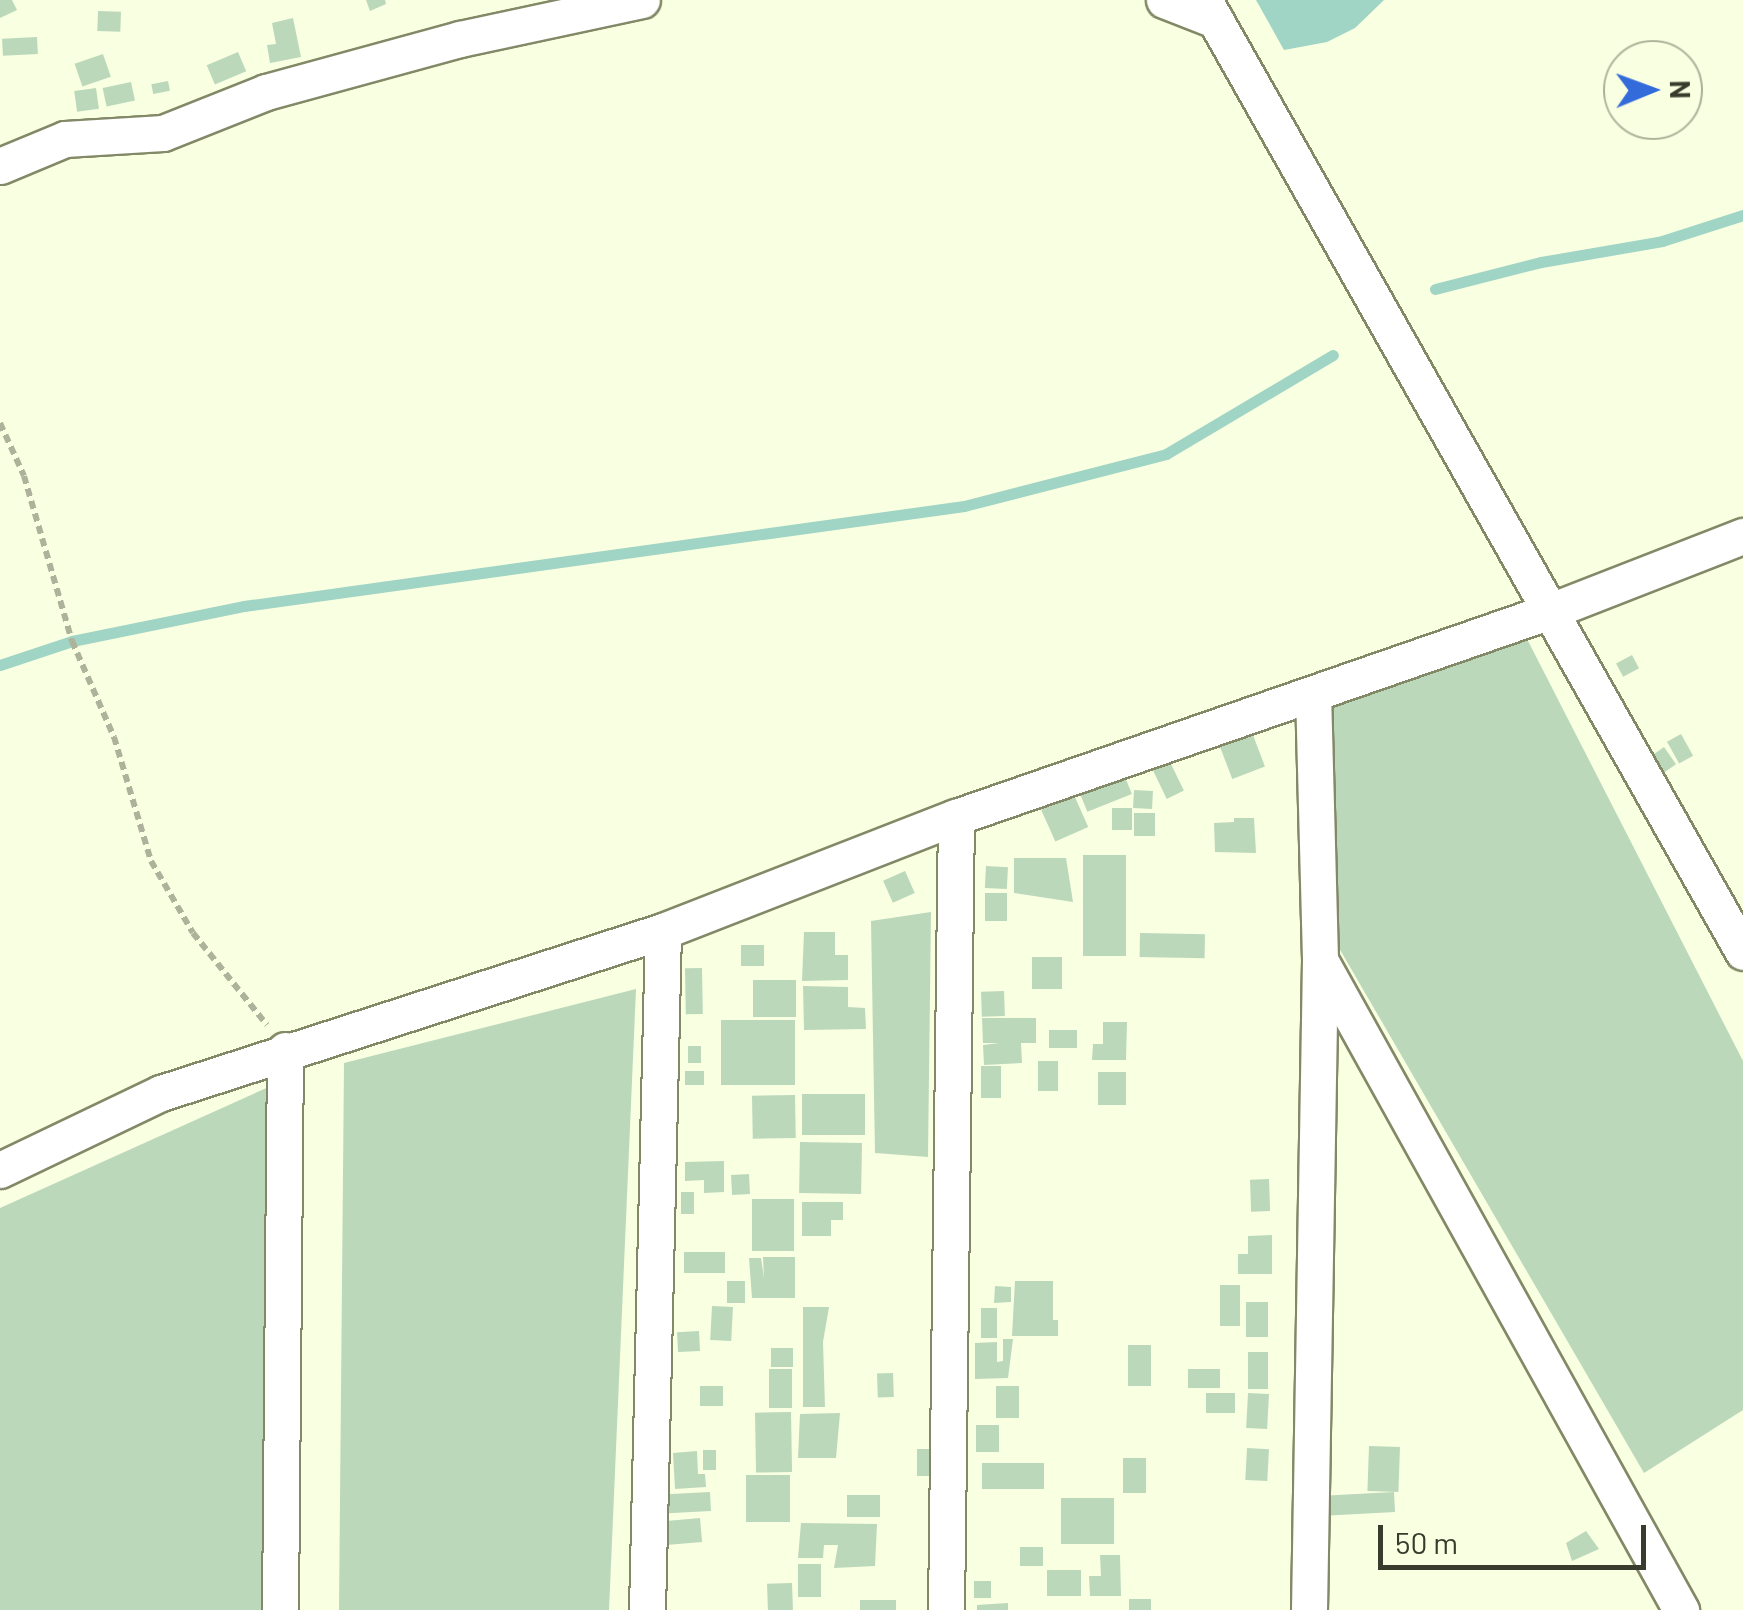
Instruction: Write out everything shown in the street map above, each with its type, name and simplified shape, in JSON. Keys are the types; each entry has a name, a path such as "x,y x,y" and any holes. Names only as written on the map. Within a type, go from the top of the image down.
{"street":[{"path":"0,166 65,139 162,133 284,87 460,38 642,0"},
{"path":"1164,0 1210,10 1553,610 1743,952"},
{"path":"0,1170 161,1093 663,931 956,817 1553,610 1743,536"},
{"path":"1309,1610 1320,959 1312,694"},
{"path":"946,1610 956,817"},
{"path":"648,1610 663,931"},
{"path":"1320,959 1681,1610"},
{"path":"280,1610 286,1050"}],"path":[{"path":"0,423 24,476 72,640 114,737 151,860 192,933 286,1050"}],"water":[{"path":"1256,0 1384,0 1355,28 1327,42 1284,50"}],"building":[{"path":"0,0 12,0 17,10 0,18"},
{"path":"366,0 385,0 386,4 370,11"},
{"path":"98,11 121,12 120,32 97,31"},
{"path":"293,18 301,57 270,63 267,45 276,44 272,23"},
{"path":"37,37 38,54 3,56 2,39"},
{"path":"238,52 246,71 215,85 207,65"},
{"path":"103,54 111,77 82,86 75,64"},
{"path":"168,81 170,91 153,94 151,84"},
{"path":"131,82 135,101 107,107 103,88"},
{"path":"96,88 99,109 77,112 74,91"},
{"path":"1525,635 1743,1061 1743,1410 1644,1473 1339,948 1329,706"},
{"path":"1632,655 1639,668 1623,677 1616,663"},
{"path":"1251,730 1265,766 1232,779 1218,743"},
{"path":"1681,734 1693,756 1679,764 1667,742"},
{"path":"1664,747 1676,764 1660,775 1648,758"},
{"path":"1169,760 1184,791 1167,799 1152,768"},
{"path":"1121,767 1132,794 1087,812 1076,785"},
{"path":"1134,790 1153,791 1152,809 1133,808"},
{"path":"1074,795 1088,827 1055,842 1041,810"},
{"path":"1112,808 1132,808 1132,830 1112,830"},
{"path":"1134,813 1155,813 1155,836 1134,836"},
{"path":"1234,818 1254,818 1256,853 1215,852 1214,823 1234,822"},
{"path":"1083,855 1126,855 1126,956 1083,956"},
{"path":"1014,858 1066,858 1073,902 1014,893"},
{"path":"986,866 1008,867 1007,889 985,888"},
{"path":"905,871 915,893 893,903 883,881"},
{"path":"985,893 1007,893 1007,921 985,921"},
{"path":"931,912 928,1157 875,1153 871,921"},
{"path":"804,932 835,932 835,955 848,955 848,980 802,981"},
{"path":"1140,933 1205,934 1205,958 1140,957"},
{"path":"741,945 764,945 764,966 741,966"},
{"path":"1032,957 1062,957 1062,989 1032,989"},
{"path":"685,968 702,968 703,1014 686,1014"},
{"path":"753,980 796,980 796,1017 753,1017"},
{"path":"803,986 848,987 848,1007 865,1008 866,1029 804,1030"},
{"path":"636,989 609,1610 339,1610 344,1063"},
{"path":"1004,991 1005,1016 982,1017 981,992"},
{"path":"982,1018 1036,1018 1036,1043 1021,1043 1022,1063 984,1065 983,1045 999,1043 983,1043"},
{"path":"721,1020 795,1020 795,1085 721,1085"},
{"path":"1103,1022 1127,1022 1126,1060 1092,1060 1093,1044 1103,1044"},
{"path":"1049,1030 1077,1030 1077,1048 1049,1048"},
{"path":"688,1046 701,1046 701,1063 688,1063"},
{"path":"1038,1061 1058,1061 1058,1091 1038,1091"},
{"path":"981,1066 1001,1066 1001,1098 981,1098"},
{"path":"685,1071 704,1071 704,1085 685,1085"},
{"path":"1098,1072 1126,1072 1126,1105 1098,1105"},
{"path":"273,1085 272,1610 0,1610 0,1208"},
{"path":"802,1094 865,1094 865,1135 802,1135"},
{"path":"795,1095 796,1138 753,1139 752,1096"},
{"path":"800,1142 862,1143 861,1194 799,1193"},
{"path":"724,1161 724,1192 704,1193 704,1180 685,1181 685,1162"},
{"path":"749,1174 750,1194 732,1195 731,1175"},
{"path":"1269,1179 1270,1211 1251,1212 1250,1180"},
{"path":"681,1192 694,1192 694,1214 681,1214"},
{"path":"752,1199 794,1199 794,1251 752,1251"},
{"path":"802,1202 843,1202 843,1220 831,1220 831,1236 802,1236"},
{"path":"1272,1235 1272,1274 1238,1274 1238,1254 1248,1254 1248,1236"},
{"path":"684,1252 725,1252 725,1273 684,1273"},
{"path":"763,1257 795,1257 795,1298 752,1298 749,1258 761,1258 764,1278"},
{"path":"727,1281 745,1281 745,1303 727,1303"},
{"path":"1015,1281 1053,1281 1053,1320 1058,1320 1058,1336 1012,1336"},
{"path":"1220,1285 1240,1285 1240,1326 1220,1326"},
{"path":"995,1286 1011,1287 1011,1302 994,1303"},
{"path":"1246,1302 1268,1302 1268,1337 1246,1337"},
{"path":"712,1306 733,1307 731,1341 710,1340"},
{"path":"803,1307 829,1307 823,1342 825,1407 803,1407"},
{"path":"981,1308 997,1308 997,1338 981,1338"},
{"path":"699,1331 700,1351 678,1352 677,1332"},
{"path":"1003,1339 1013,1339 1008,1378 975,1379 975,1343 997,1342 997,1362 1003,1361"},
{"path":"1128,1345 1151,1345 1151,1386 1128,1386"},
{"path":"771,1348 793,1348 793,1367 771,1367"},
{"path":"1248,1352 1268,1352 1268,1389 1248,1389"},
{"path":"769,1369 792,1369 792,1408 769,1408"},
{"path":"1188,1369 1220,1369 1220,1388 1188,1388"},
{"path":"893,1373 894,1397 878,1398 877,1374"},
{"path":"700,1386 723,1386 723,1406 700,1406"},
{"path":"996,1386 1019,1386 1019,1418 996,1418"},
{"path":"1206,1393 1235,1393 1235,1413 1206,1413"},
{"path":"1248,1393 1269,1394 1267,1429 1246,1428"},
{"path":"791,1412 792,1472 756,1473 755,1413"},
{"path":"840,1413 836,1458 798,1458 800,1414"},
{"path":"976,1425 999,1425 999,1452 976,1452"},
{"path":"1369,1446 1400,1447 1398,1492 1367,1491"},
{"path":"1247,1448 1269,1449 1267,1481 1245,1480"},
{"path":"917,1449 931,1449 931,1476 917,1476"},
{"path":"703,1450 716,1450 716,1470 703,1470"},
{"path":"697,1451 698,1474 705,1474 706,1487 675,1489 673,1453"},
{"path":"1123,1458 1146,1458 1146,1493 1123,1493"},
{"path":"982,1463 1044,1463 1044,1489 982,1489"},
{"path":"746,1475 790,1475 790,1522 746,1522"},
{"path":"710,1492 711,1511 663,1513 662,1495"},
{"path":"1394,1492 1395,1512 1329,1515 1328,1495"},
{"path":"847,1495 880,1495 880,1517 847,1517"},
{"path":"1061,1498 1114,1498 1114,1544 1061,1544"},
{"path":"700,1518 702,1542 654,1546 652,1522"},
{"path":"801,1523 877,1524 875,1566 834,1568 838,1545 824,1545 823,1558 798,1558"},
{"path":"1586,1531 1599,1549 1572,1561 1566,1543"},
{"path":"1020,1547 1043,1547 1043,1566 1020,1566"},
{"path":"1100,1555 1120,1555 1121,1596 1090,1596 1089,1576 1101,1576"},
{"path":"798,1564 821,1564 821,1597 798,1597"},
{"path":"1047,1570 1081,1570 1081,1596 1047,1596"},
{"path":"974,1581 991,1581 991,1598 974,1598"},
{"path":"792,1583 793,1610 768,1610 767,1584"},
{"path":"1129,1599 1151,1599 1151,1610 1129,1610"},
{"path":"860,1600 896,1600 896,1610 860,1610"},
{"path":"1008,1603 1008,1610 977,1610 977,1605"}],"waterway":[{"path":"1435,289 1541,262 1662,241 1743,215"},
{"path":"0,665 72,641 244,606 964,506 1166,454 1333,355"}]}
